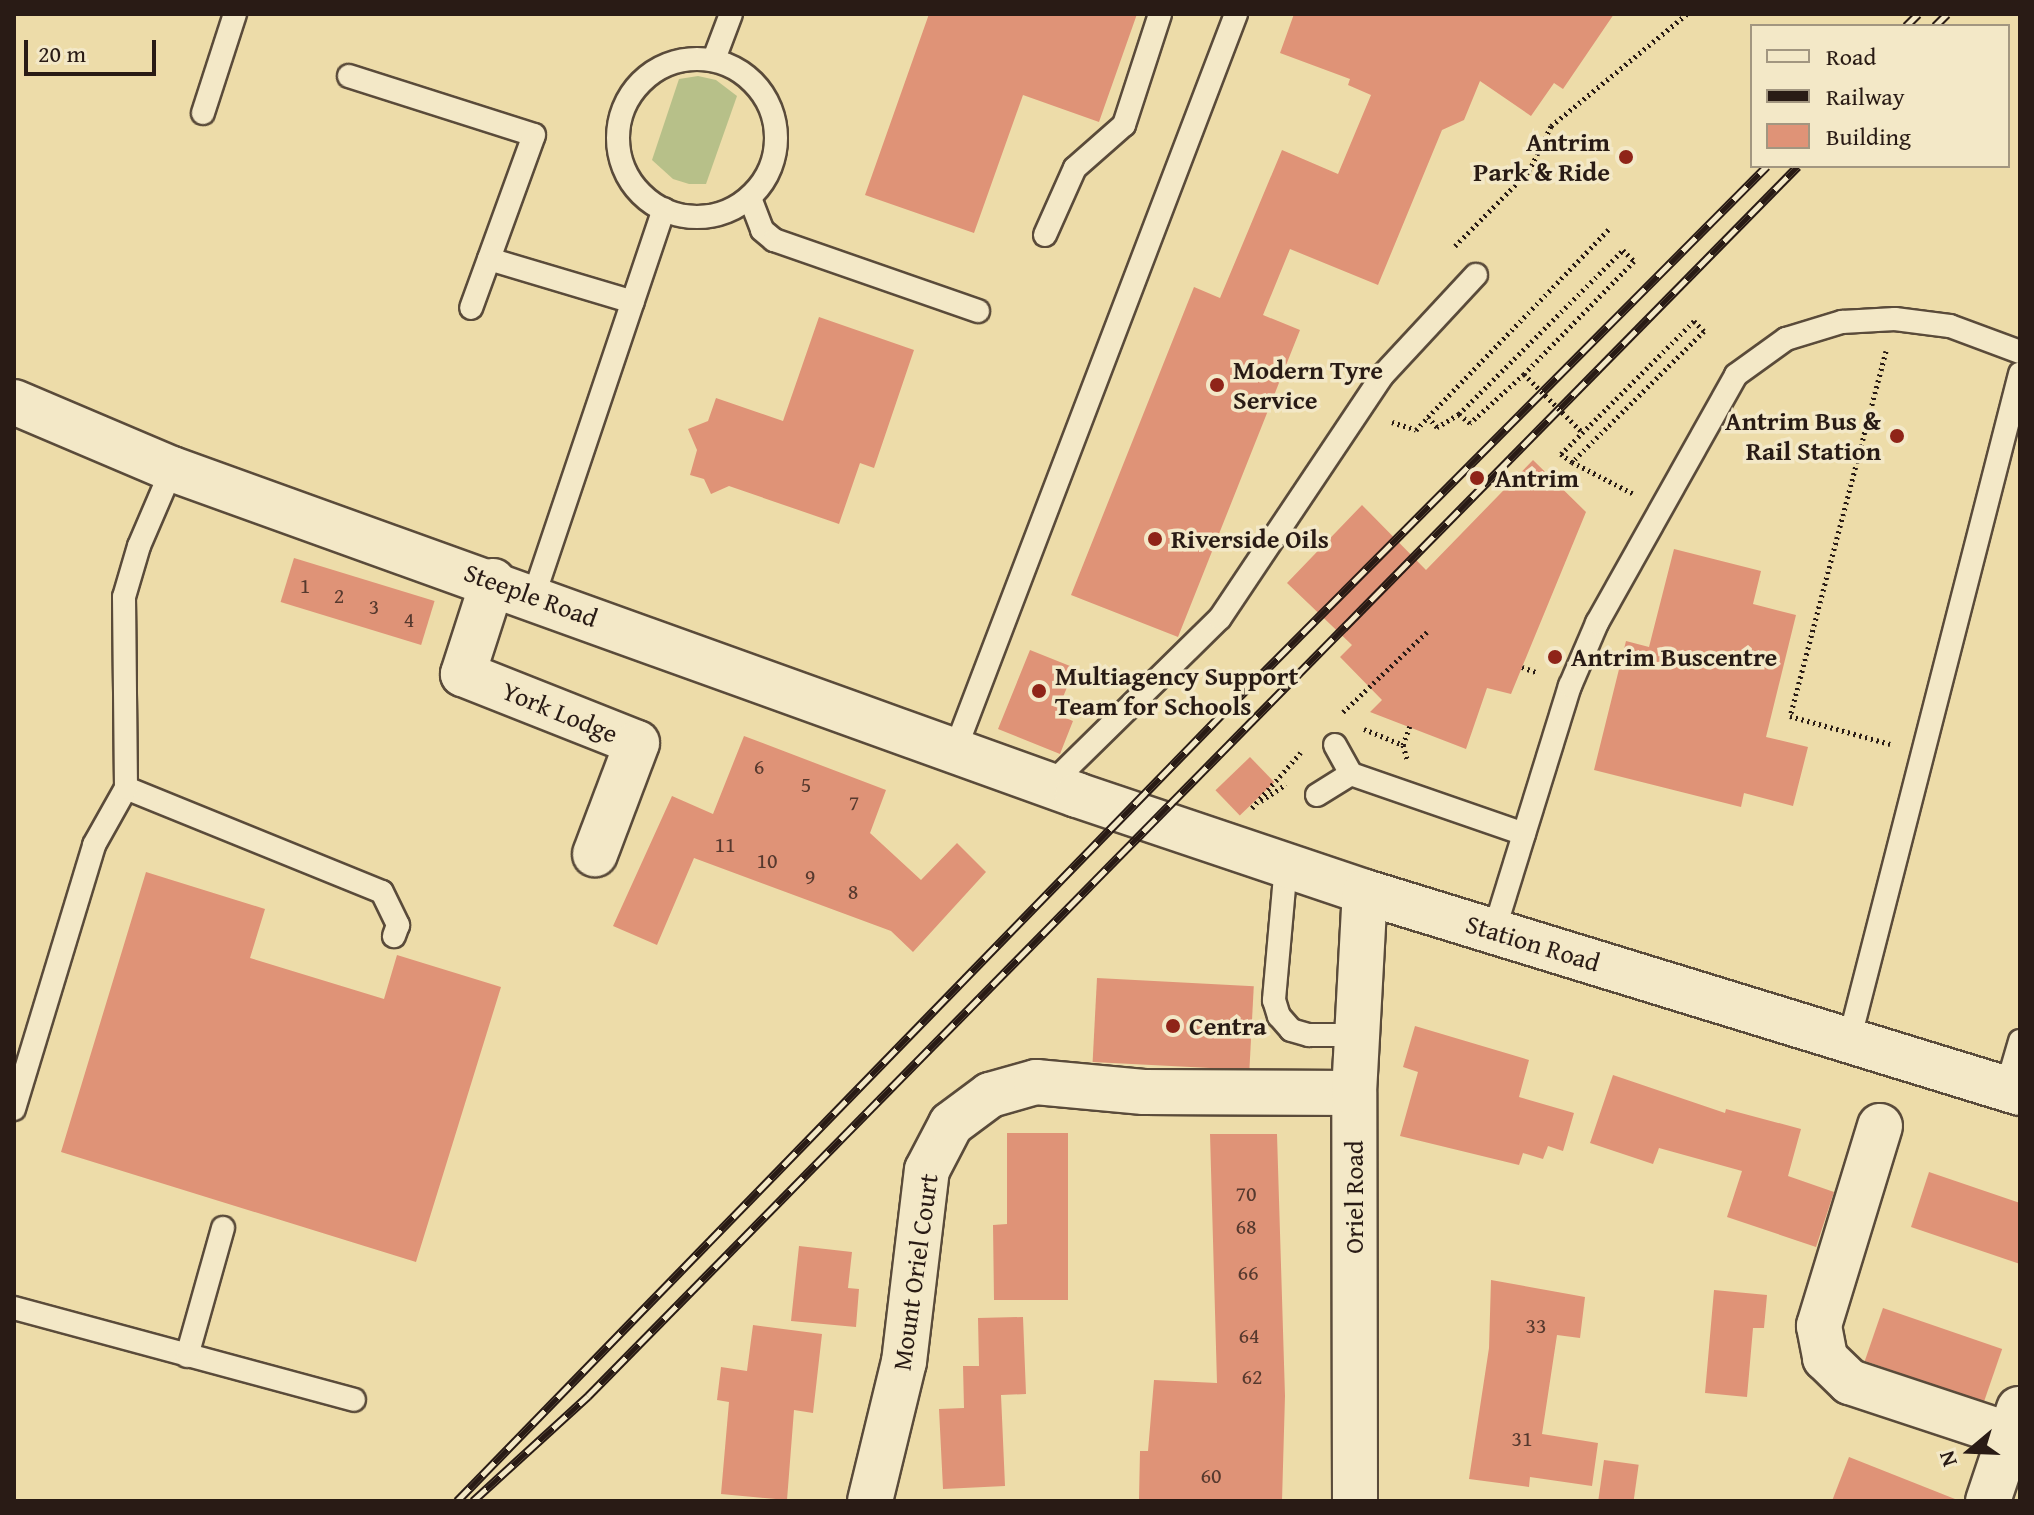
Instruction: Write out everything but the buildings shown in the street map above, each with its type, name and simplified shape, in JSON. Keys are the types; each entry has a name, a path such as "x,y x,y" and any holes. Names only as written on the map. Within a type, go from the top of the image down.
{"street":[{"name":"Steeple Road","path":"14,402 172,469 534,595 1050,785"},
{"name":"York Lodge","path":"493,581 463,674 637,743 595,854"},
{"name":"Station Road","path":"1050,785 1365,892 2013,1091"},
{"name":"Oriel Road","path":"1355,1501 1354,1093 1365,892"},
{"name":"Mount Oriel Court","path":"870,1501 904,1362 927,1170 951,1124 990,1095 1036,1082 1144,1092 1354,1093"},
{"path":"1880,1126 1819,1326 1825,1358 1850,1382 2015,1420 1988,1501"}],"lane":[{"path":"203,113 235,14"},
{"path":"714,59 731,14"},
{"path":"1045,235 1075,168 1124,125 1160,14"},
{"path":"955,750 1236,14"},
{"path":"686,58 714,59 756,84 777,130 766,179 750,198 728,212 704,217 664,209 633,186 620,161 617,134 623,107 638,83 660,67 686,58"},
{"path":"349,76 534,135 471,308"},
{"path":"750,198 762,230 774,240 978,311"},
{"path":"534,595 664,209"},
{"path":"489,259 633,302"},
{"path":"1050,785 1220,618 1382,376 1471,280"},
{"path":"1494,931 1570,686 1658,506 1736,375 1786,339 1842,322 1895,319 1950,326 2020,352"},
{"path":"1849,1041 2020,374"},
{"path":"14,1109 94,845 126,788 124,597 139,546 172,469"},
{"path":"1335,745 1351,774 1524,834"},
{"path":"1317,795 1351,774"},
{"path":"126,788 382,892 398,925 394,936"},
{"path":"1286,865 1274,1000 1279,1016 1291,1030 1309,1035 1357,1035"},
{"path":"2013,1091 2020,1041"},
{"path":"187,1356 223,1228"},
{"path":"14,1308 354,1400"}],"path":[{"path":"1471,280 1450,268 1450,251 1529,171 1551,126 1687,14"},
{"path":"1416,430 1610,228"},
{"path":"1428,417 1437,427 1459,414 1623,250 1634,261 1524,374 1470,423 1459,414"},
{"path":"1895,319 1790,716 1888,741 1918,772"},
{"path":"1572,462 1704,331 1694,321 1561,454 1572,462 1658,506"},
{"path":"1524,374 1582,432"},
{"path":"1369,686 1428,631"},
{"path":"1522,667 1536,672"},
{"path":"1403,745 1410,726"}],"green space":[{"path":"698,76 716,80 737,96 706,184 689,184 673,179 652,160 679,79"}],"railway":[{"path":"1908,24 1918,14"},
{"path":"1937,24 1947,14"},
{"path":"457,1501 1226,710 1765,168"},
{"path":"473,1501 588,1396 1796,168"}],"place":[{"name":"Antrim Park & Ride","path":"1626,157"},
{"name":"Modern Tyre Service","path":"1217,385"},
{"name":"Antrim Bus & Rail Station","path":"1897,436"},
{"name":"Antrim","path":"1477,478"},
{"name":"Riverside Oils","path":"1155,539"},
{"name":"Antrim Buscentre","path":"1555,657"},
{"name":"Multiagency Support Team for Schools","path":"1039,691"},
{"name":"Centra","path":"1173,1026"}]}
